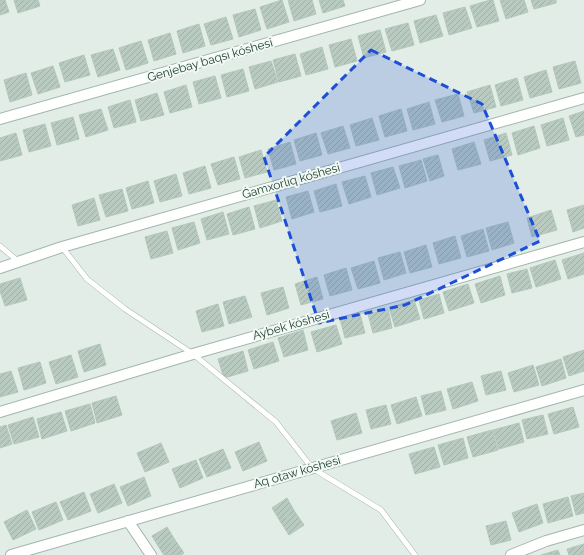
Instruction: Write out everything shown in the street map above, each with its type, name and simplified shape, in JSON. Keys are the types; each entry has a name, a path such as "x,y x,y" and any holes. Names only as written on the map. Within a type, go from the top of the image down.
{"street":[{"name":"Genjebay baqsı kóshesi","path":"0,119 420,0"},
{"name":"Ǵamxorlıq kóshesi","path":"0,268 62,246 584,98"},
{"name":"Aybek kóshesi","path":"0,412 193,354 584,242"},
{"name":"Aq otaw kóshesi","path":"11,555 584,390"},
{"path":"128,521 151,555"},
{"path":"511,555 546,541 584,530"}],"lane":[{"path":"0,246 19,262"},
{"path":"62,246 87,279 125,309 193,354 276,422 312,468 381,510 415,555"}],"highlighted area":[{"path":"371,50 482,104 540,241 405,305 319,323 264,157"}],"building":[{"path":"0,0 5,0 9,12 0,15"},
{"path":"14,0 38,0 40,6 18,13"},
{"path":"282,0 289,22 267,29 260,7"},
{"path":"288,0 312,0 316,14 294,21"},
{"path":"319,0 343,0 345,6 323,13"},
{"path":"493,0 499,21 477,27 470,6"},
{"path":"500,0 524,0 528,12 506,19"},
{"path":"531,0 556,0 556,3 534,9"},
{"path":"465,7 472,28 449,35 443,13"},
{"path":"255,9 261,30 239,37 233,15"},
{"path":"436,15 443,36 420,43 414,21"},
{"path":"226,17 233,39 211,45 204,24"},
{"path":"408,23 414,45 392,51 385,29"},
{"path":"199,24 205,46 183,53 177,31"},
{"path":"380,30 386,52 364,58 358,36"},
{"path":"170,33 176,54 154,61 148,40"},
{"path":"351,39 357,61 335,67 329,45"},
{"path":"141,41 148,63 126,70 119,48"},
{"path":"322,47 328,69 306,75 300,54"},
{"path":"113,49 120,70 98,77 91,55"},
{"path":"295,54 301,76 279,82 273,60"},
{"path":"84,55 90,75 65,82 59,63"},
{"path":"271,61 278,82 255,89 249,67"},
{"path":"575,61 581,83 559,89 553,67"},
{"path":"53,66 60,87 38,94 31,73"},
{"path":"243,69 249,91 227,97 221,75"},
{"path":"546,70 552,92 530,98 524,77"},
{"path":"26,73 32,95 10,102 4,80"},
{"path":"215,76 221,98 199,104 193,82"},
{"path":"517,78 523,100 501,106 495,85"},
{"path":"186,85 192,107 170,113 164,92"},
{"path":"490,85 496,107 474,113 467,92"},
{"path":"157,93 164,115 141,121 135,100"},
{"path":"458,94 464,116 442,122 435,100"},
{"path":"130,100 136,122 114,128 108,107"},
{"path":"429,102 435,124 413,130 407,109"},
{"path":"101,109 108,130 86,137 79,115"},
{"path":"401,109 407,131 385,137 379,116"},
{"path":"584,111 584,135 576,137 569,116"},
{"path":"73,117 79,139 57,145 51,123"},
{"path":"372,118 379,140 356,146 350,125"},
{"path":"563,118 569,140 547,146 541,125"},
{"path":"45,124 51,146 29,152 23,130"},
{"path":"343,126 350,148 328,154 321,133"},
{"path":"534,126 540,148 518,155 512,133"},
{"path":"16,133 22,155 0,161 0,138"},
{"path":"316,133 322,155 300,161 294,140"},
{"path":"506,133 512,155 490,161 484,140"},
{"path":"290,142 296,164 274,170 268,149"},
{"path":"474,142 481,164 458,170 452,149"},
{"path":"261,150 267,172 245,178 239,157"},
{"path":"438,155 444,176 430,181 423,159"},
{"path":"234,157 240,179 218,185 211,164"},
{"path":"421,160 427,181 405,188 399,166"},
{"path":"205,166 211,188 189,194 183,173"},
{"path":"393,167 400,188 377,195 371,173"},
{"path":"176,174 182,196 160,202 154,181"},
{"path":"365,176 371,197 349,204 342,182"},
{"path":"148,181 154,203 132,209 126,188"},
{"path":"336,184 342,206 320,212 314,191"},
{"path":"122,189 128,211 106,217 99,195"},
{"path":"308,191 314,212 292,219 286,197"},
{"path":"94,198 100,220 78,226 72,205"},
{"path":"276,200 282,221 260,228 254,206"},
{"path":"584,205 584,228 573,232 567,210"},
{"path":"249,207 255,229 233,235 227,214"},
{"path":"551,210 557,230 532,237 527,218"},
{"path":"223,212 229,234 207,240 201,219"},
{"path":"194,222 200,243 178,250 172,228"},
{"path":"508,222 514,243 492,250 486,228"},
{"path":"483,229 489,251 467,257 461,236"},
{"path":"167,231 173,253 151,259 145,237"},
{"path":"455,236 461,258 439,264 433,243"},
{"path":"426,245 432,267 410,273 404,252"},
{"path":"400,252 406,273 384,280 378,258"},
{"path":"584,253 584,274 568,279 562,260"},
{"path":"555,260 561,279 536,287 530,268"},
{"path":"374,261 380,283 358,289 351,268"},
{"path":"346,268 352,290 330,296 324,275"},
{"path":"527,269 532,288 512,293 507,274"},
{"path":"500,276 505,295 481,303 475,284"},
{"path":"317,277 323,299 301,305 295,284"},
{"path":"20,278 27,300 5,306 0,291 0,284"},
{"path":"468,284 474,303 449,311 443,292"},
{"path":"283,287 289,308 267,315 261,293"},
{"path":"439,294 444,313 424,319 419,300"},
{"path":"245,296 252,317 229,324 223,302"},
{"path":"414,300 420,319 395,327 389,308"},
{"path":"218,304 224,326 202,332 196,311"},
{"path":"388,309 392,328 373,333 368,314"},
{"path":"360,314 365,333 345,338 340,319"},
{"path":"336,325 342,344 317,352 311,332"},
{"path":"303,330 308,350 284,357 278,338"},
{"path":"273,342 279,361 254,369 248,350"},
{"path":"100,344 106,365 84,372 78,351"},
{"path":"584,350 584,371 569,376 563,357"},
{"path":"243,351 248,371 224,378 218,359"},
{"path":"71,355 78,377 56,384 49,362"},
{"path":"561,359 566,378 542,386 536,367"},
{"path":"40,362 46,383 24,390 18,368"},
{"path":"533,365 539,385 514,392 508,373"},
{"path":"11,371 18,392 0,397 0,374"},
{"path":"501,371 506,390 486,395 481,376"},
{"path":"472,382 478,401 453,409 447,389"},
{"path":"441,391 446,410 426,415 421,396"},
{"path":"116,396 122,415 97,423 92,403"},
{"path":"416,397 422,416 397,424 391,405"},
{"path":"90,404 95,423 71,431 65,411"},
{"path":"386,405 391,424 371,429 366,410"},
{"path":"573,407 579,427 554,434 548,414"},
{"path":"61,412 67,431 42,439 37,419"},
{"path":"356,413 362,433 337,440 331,421"},
{"path":"543,415 548,434 527,439 522,420"},
{"path":"33,417 39,437 14,444 8,425"},
{"path":"519,423 524,442 499,449 493,430"},
{"path":"6,425 12,444 0,448 0,427"},
{"path":"492,430 498,450 473,457 467,437"},
{"path":"463,438 468,458 444,465 438,445"},
{"path":"259,442 267,461 243,471 235,452"},
{"path":"161,443 169,462 145,472 137,453"},
{"path":"434,447 440,467 415,474 409,454"},
{"path":"223,449 231,468 207,477 199,459"},
{"path":"196,460 203,478 180,488 172,469"},
{"path":"144,477 151,496 128,506 120,487"},
{"path":"114,484 122,503 98,513 90,494"},
{"path":"84,492 91,511 68,520 60,502"},
{"path":"584,493 584,513 576,515 571,496"},
{"path":"568,497 573,516 548,523 543,504"},
{"path":"287,498 295,512 280,521 272,508"},
{"path":"56,502 63,520 39,530 32,512"},
{"path":"537,504 543,523 519,532 512,513"},
{"path":"27,510 36,529 13,540 4,522"},
{"path":"295,512 304,525 289,535 280,521"},
{"path":"506,521 511,540 491,545 486,526"},
{"path":"167,527 175,540 160,549 152,536"},
{"path":"175,540 184,553 181,555 164,555 160,549"},
{"path":"584,544 584,555 569,555 567,549"},
{"path":"558,550 560,555 541,555"}]}
